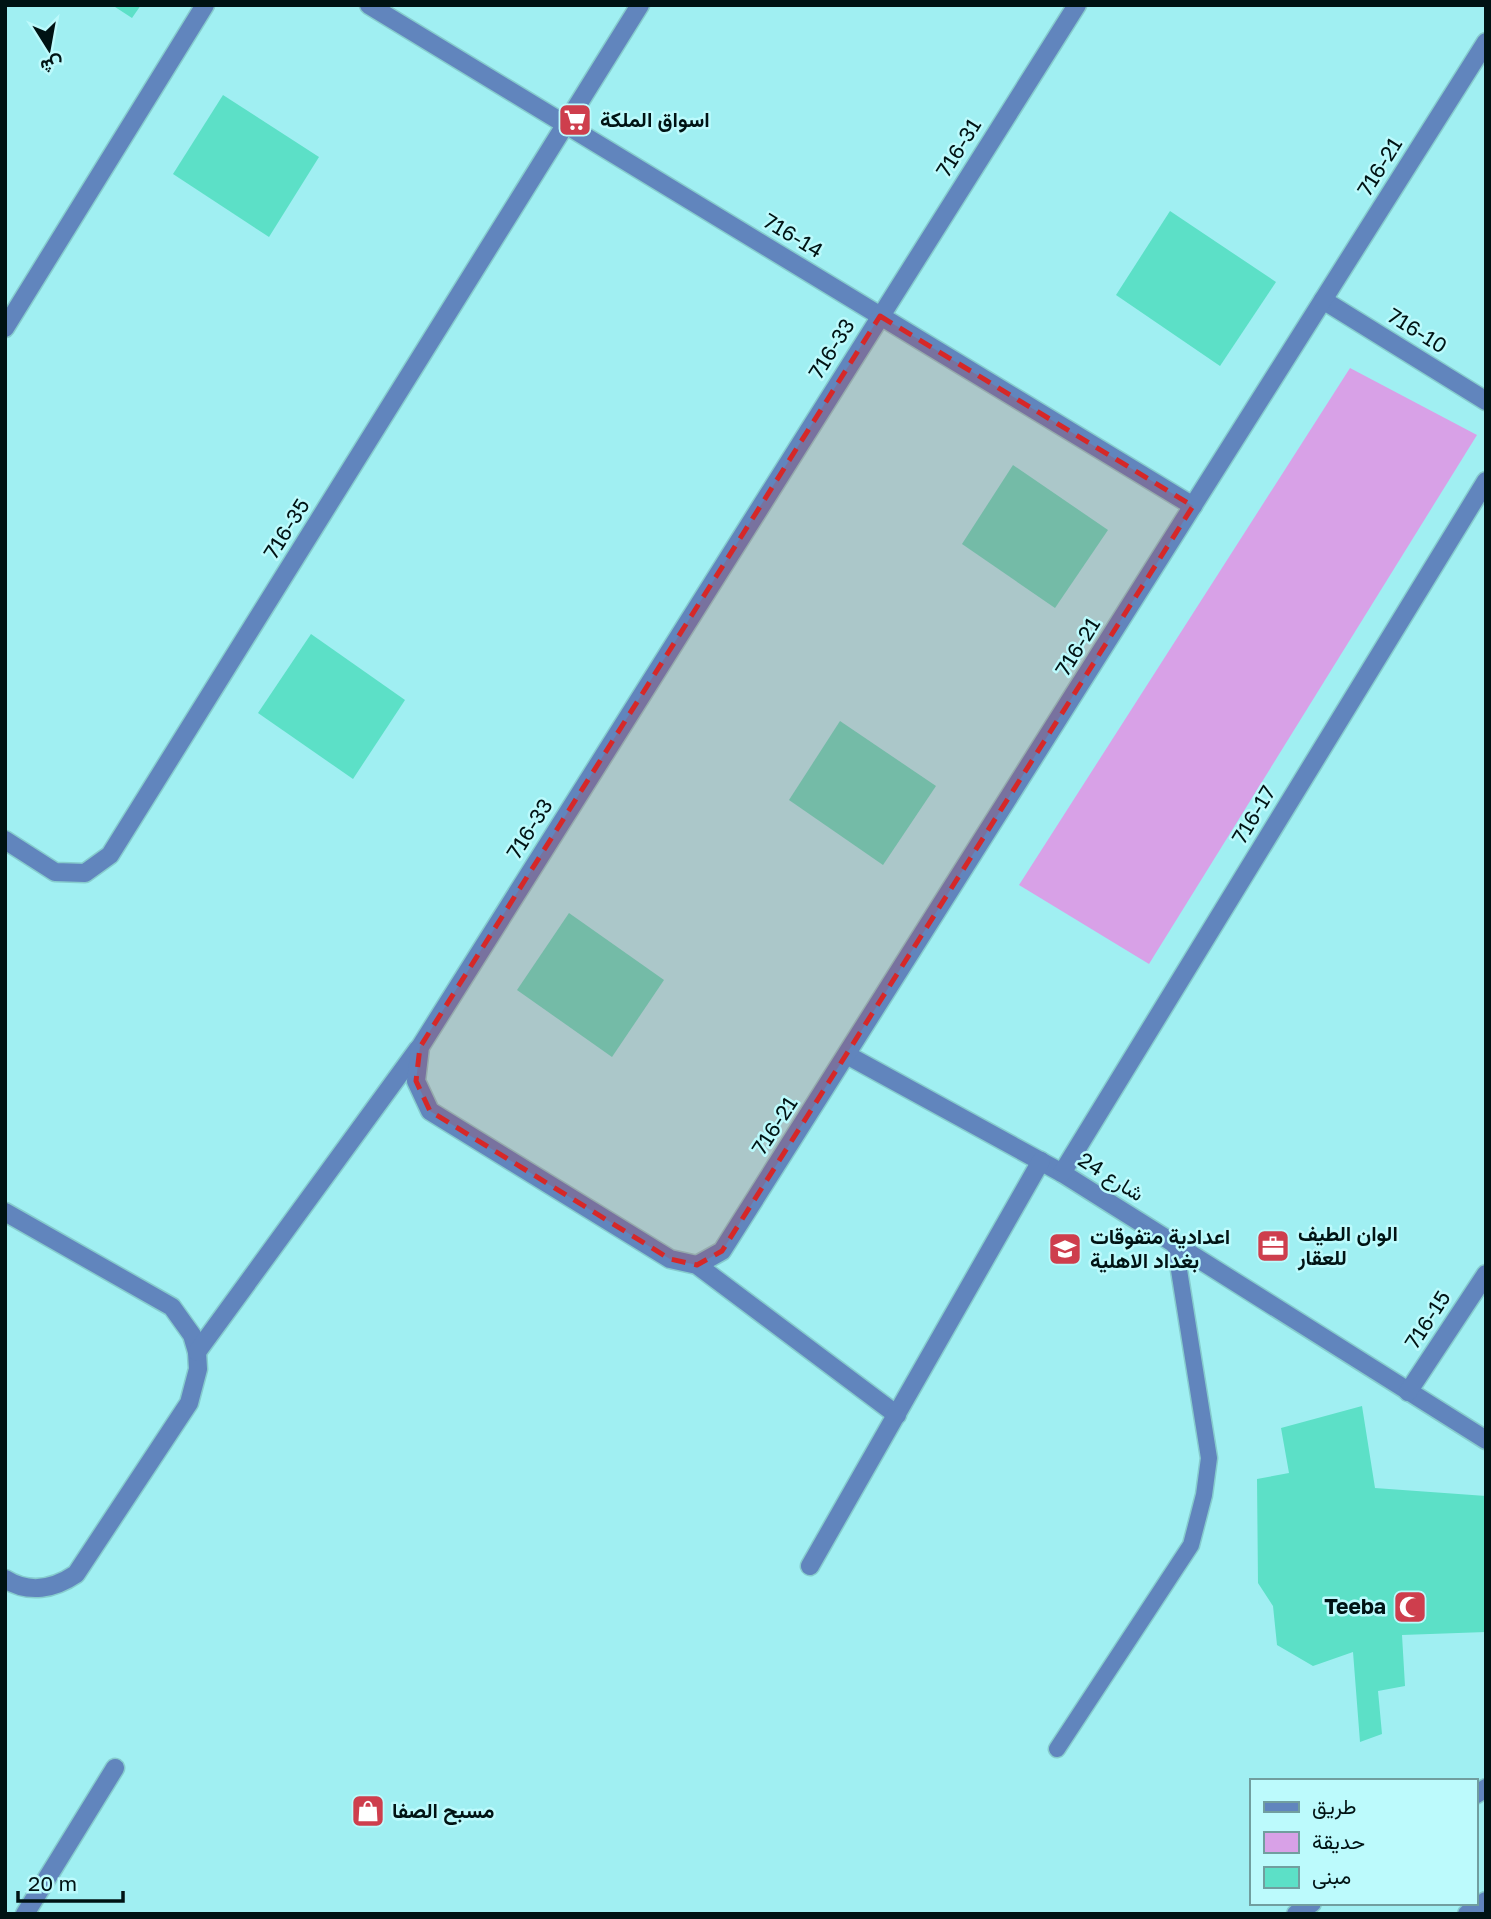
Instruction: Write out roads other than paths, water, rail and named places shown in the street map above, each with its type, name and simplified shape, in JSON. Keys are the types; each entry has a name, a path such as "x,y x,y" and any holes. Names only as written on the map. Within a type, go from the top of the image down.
{"street":[{"path":"5,328 205,5"},
{"name":"716-14","path":"369,5 1194,506"},
{"path":"566,125 640,5"},
{"name":"716-31","path":"880,316 1077,5"},
{"name":"716-21","path":"698,1265 722,1251 1486,41"},
{"name":"716-35","path":"5,840 55,872 85,873 110,855 566,125"},
{"name":"716-10","path":"1323,300 1486,401"},
{"name":"716-33","path":"698,1265 670,1259 430,1111 416,1081 420,1047 880,316"},
{"name":"716-17","path":"1062,1173 1486,481"},
{"path":"197,1352 420,1047"},
{"name":"شارع 24","path":"847,1055 1062,1173 1486,1440"},
{"path":"810,1566 1041,1161"},
{"path":"5,1212 172,1307 192,1335 198,1369 189,1403 81,1569 65,1582 38,1589 24,1587 5,1578"},
{"path":"698,1265 897,1415"},
{"name":"716-15","path":"1408,1392 1486,1274"},
{"path":"25,1914 115,1768"},
{"path":"1467,1914 1486,1901"}],"lane":[{"path":"1057,1749 1191,1545 1203,1495 1209,1458 1175,1245"}],"place":[{"name":"اسواق الملكة","path":"575,120"},
{"name":"الوان الطيف للعقار","path":"1273,1246"},
{"name":"اعدادية متفوقات بغداد الاهلية","path":"1065,1249"},
{"name":"Teeba","path":"1410,1607"},
{"name":"مسبح الصفا","path":"368,1811"}]}
